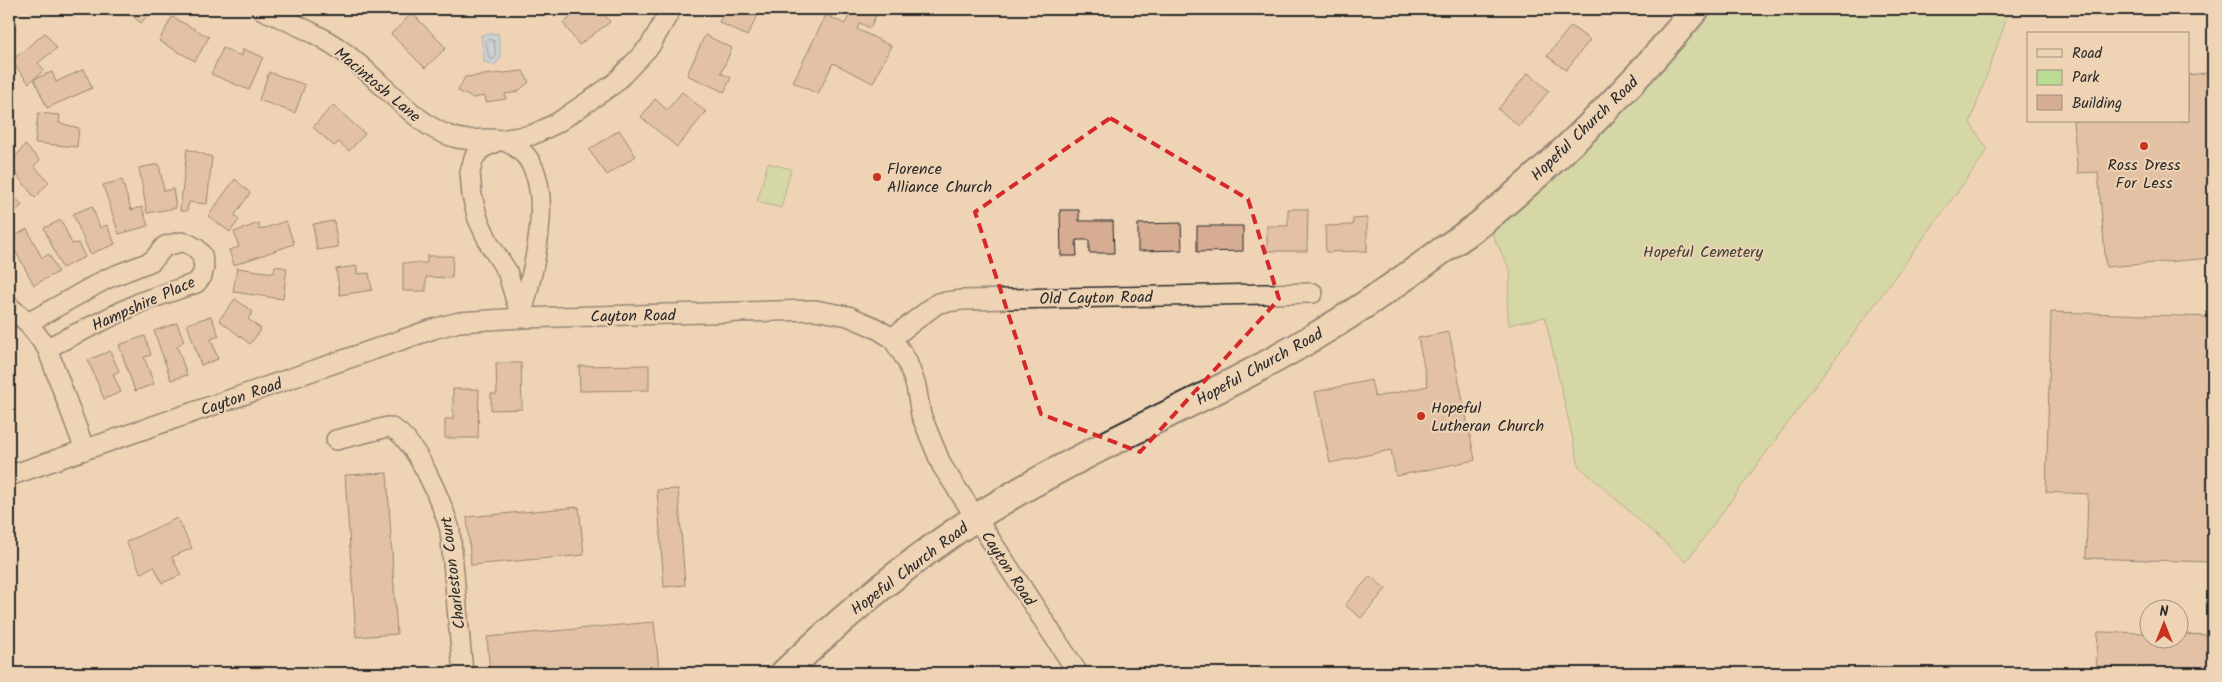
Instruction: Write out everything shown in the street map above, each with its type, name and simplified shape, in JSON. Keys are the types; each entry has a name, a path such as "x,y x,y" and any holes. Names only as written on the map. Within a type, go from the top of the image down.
{"main road":[{"name":"Hopeful Church Road","path":"784,673 840,620 901,570 976,518 1060,468 1265,365 1318,335 1398,283 1486,220 1561,152 1635,79 1696,9"}],"street":[{"name":"Macintosh Lane","path":"261,9 317,35 344,52 425,123 462,139 500,140 518,149 528,160 536,182 541,209 540,233 521,318"},
{"path":"521,318 510,277 490,245 478,219 472,196 470,172 474,158 481,149 500,140 532,135 557,123 615,83 650,46 671,9"},
{"name":"Hampshire Place","path":"28,323 106,279 152,261 165,246 181,242 187,243 196,248 202,255 204,267 202,276 196,283 133,306 47,348"},
{"name":"Old Cayton Road","path":"892,338 938,303 962,300 1313,292"},
{"path":"9,306 28,323 47,348 84,450"},
{"name":"Cayton Road","path":"9,476 432,329 459,322 521,318 815,310 848,316 874,327 892,338 907,361 916,386 921,415 942,466 1078,673"},
{"name":"Charleston Court","path":"336,440 388,427 394,428 403,435 429,476 445,512 450,530 463,673"}],"highlighted area":[{"path":"1110,118 1248,199 1279,299 1140,452 1041,414 975,212"}],"green space":[{"name":"Hopeful Cemetery","path":"1696,9 2010,9 1970,123 1988,150 1686,562 1579,466 1545,317 1509,325 1507,304 1511,272 1485,220"},
{"path":"768,163 791,169 781,208 757,202"}],"water":[{"path":"498,33 501,58 495,65 484,62 481,35"}],"building":[{"path":"124,9 153,9 141,23"},
{"path":"364,9 379,9 375,16"},
{"path":"583,9 600,9 610,22 579,45 563,23"},
{"path":"726,9 761,9 747,36 719,22"},
{"path":"833,9 879,9 870,28 860,23 857,29 891,46 873,83 833,63 818,94 793,82 826,15 845,24 849,16"},
{"path":"412,13 446,48 425,68 391,34"},
{"path":"172,17 209,37 195,61 159,41"},
{"path":"1571,26 1590,40 1566,70 1547,56"},
{"path":"45,33 57,48 38,63 44,70 29,83 11,61"},
{"path":"705,35 732,48 721,73 731,78 724,92 687,75"},
{"path":"223,48 242,56 243,49 263,57 249,90 211,74"},
{"path":"84,69 92,88 47,108 34,79 52,72 56,82"},
{"path":"523,71 529,82 517,92 505,94 506,99 486,102 485,96 473,98 458,91 465,77"},
{"path":"269,72 305,85 295,113 259,100"},
{"name":"Ross Dress For Less","path":"2213,72 2213,258 2106,267 2098,172 2078,173 2073,122 2190,122 2190,75"},
{"path":"1528,73 1549,91 1519,126 1498,109"},
{"path":"682,92 706,112 677,147 641,117 655,99 667,110"},
{"path":"333,105 365,134 349,151 339,142 334,146 313,127"},
{"path":"38,113 60,115 59,123 79,128 77,147 35,143"},
{"path":"619,130 636,156 607,175 589,150"},
{"path":"25,145 40,160 34,166 49,182 35,198 9,165"},
{"path":"187,149 212,157 207,204 189,202 187,211 180,211"},
{"path":"159,164 164,191 173,189 176,208 147,213 139,168"},
{"path":"235,179 250,193 235,215 239,220 230,232 208,216"},
{"path":"122,180 131,210 142,207 148,226 119,234 103,185"},
{"path":"9,191 22,205 9,217"},
{"path":"92,206 100,228 107,225 115,244 90,254 73,214"},
{"path":"1288,209 1308,209 1307,251 1267,251 1267,226 1288,226"},
{"path":"1060,210 1079,210 1079,221 1113,221 1114,253 1089,253 1089,240 1076,240 1077,256 1061,256"},
{"path":"1367,218 1367,251 1326,252 1325,226 1353,225 1353,219"},
{"path":"61,220 72,244 78,243 85,257 62,268 44,228"},
{"path":"286,221 294,244 234,265 229,250 239,247 234,232 259,223 259,230"},
{"path":"334,221 338,247 317,250 313,224"},
{"path":"1181,223 1182,250 1138,251 1138,224"},
{"path":"1197,226 1243,226 1243,251 1197,252"},
{"path":"27,229 42,258 49,254 58,272 34,285 9,239"},
{"path":"427,256 453,256 452,278 426,277 426,291 403,291 403,263 427,263"},
{"path":"275,266 287,268 283,299 233,292 237,268 274,273"},
{"path":"357,266 357,274 369,273 372,290 340,295 336,269"},
{"path":"235,299 253,312 248,319 261,329 250,344 219,320"},
{"path":"2051,312 2213,317 2213,562 2086,558 2088,494 2046,492"},
{"path":"211,316 219,336 211,339 218,359 201,365 187,324"},
{"path":"177,323 184,341 177,346 187,375 171,380 154,331"},
{"name":"Hopeful Lutheran Church","path":"1449,332 1475,460 1396,476 1391,450 1330,463 1315,392 1371,380 1375,397 1428,386 1418,338"},
{"path":"145,336 151,355 144,357 154,384 135,391 119,345"},
{"path":"110,351 119,371 113,374 121,392 104,399 88,360"},
{"path":"496,363 521,363 522,409 491,410 491,394 497,394"},
{"path":"649,365 649,390 580,391 579,366"},
{"path":"453,389 479,389 478,438 445,438 445,419 453,419"},
{"path":"387,473 397,634 356,637 345,475"},
{"path":"678,489 685,585 664,587 657,490"},
{"path":"579,507 584,555 471,565 467,517"},
{"path":"177,518 192,548 172,557 181,575 162,583 154,566 141,573 126,542"},
{"path":"1370,576 1386,589 1361,618 1345,605"},
{"path":"654,622 659,668 600,673 490,673 487,637"},
{"path":"2098,632 2140,633 2140,650 2190,650 2190,634 2213,635 2213,673 2096,673"}],"place":[{"name":"Ross Dress For Less","path":"2144,146"},
{"name":"Florence Alliance Church","path":"877,177"},
{"name":"Hopeful Lutheran Church","path":"1421,416"}]}
